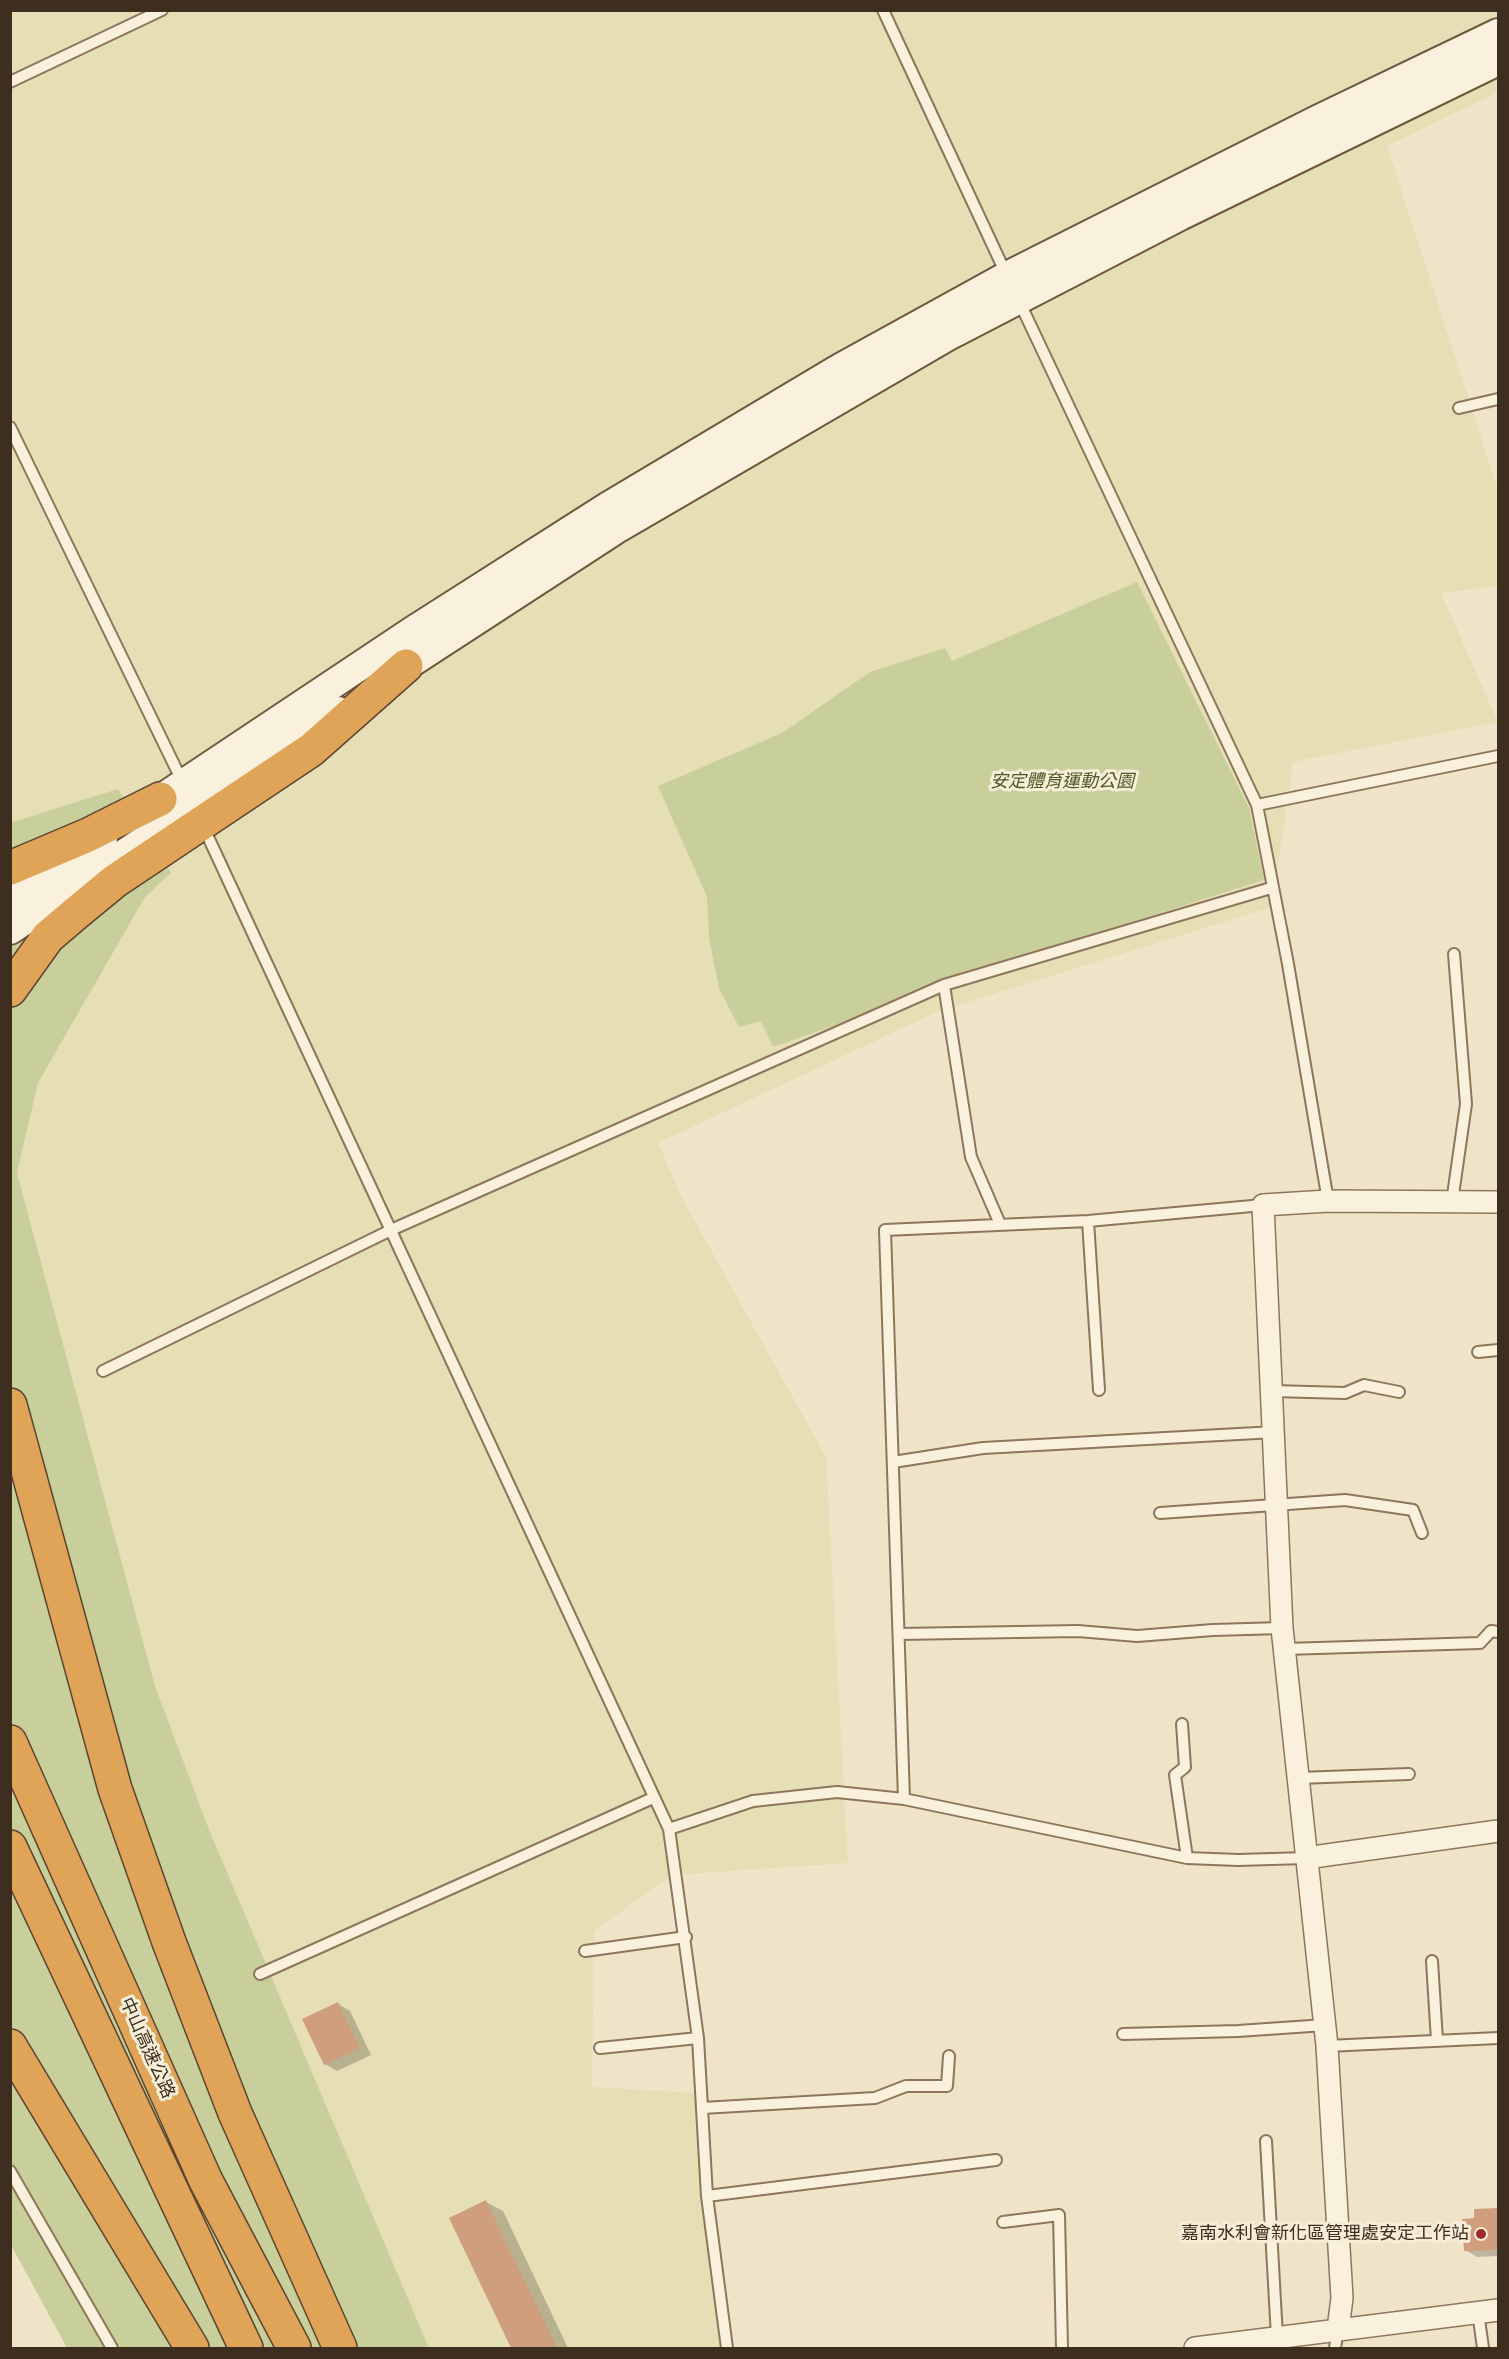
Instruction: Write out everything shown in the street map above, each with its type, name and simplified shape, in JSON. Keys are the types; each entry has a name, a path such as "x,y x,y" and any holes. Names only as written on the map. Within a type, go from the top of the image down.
{"highway":[{"path":"10,868 88,835 187,800 311,750 406,666"},
{"path":"10,990 48,937 115,881 187,800"},
{"path":"10,1405 65,1612 119,1800 169,1942 235,2113 340,2349"},
{"name":"中山高速公路","path":"10,1742 206,2181 294,2349"},
{"name":"中山高速公路","path":"10,1847 246,2349"},
{"path":"10,2046 192,2349"}],"main road":[{"path":"406,666 615,530 836,400 1013,287 1319,119 1498,33"},
{"path":"10,930 187,800 607,507 840,368 1013,287 1190,210 1498,61"},
{"path":"10,902 187,800"}],"street":[{"path":"1337,2339 1342,2298 1326,2036 1283,1638 1263,1205 1328,1201 1498,1202"},
{"path":"1306,1858 1448,1840 1498,1831"},
{"path":"1195,2349 1277,2337 1337,2339 1488,2311"}],"lane":[{"path":"10,82 162,10"},
{"path":"883,10 1257,805 1271,888 1288,964 1328,1201"},
{"path":"1458,408 1498,399"},
{"path":"10,427 391,1230 652,1798 669,1829 686,1937 698,2038 707,2196 727,2349"},
{"path":"1257,805 1498,756"},
{"path":"103,1371 391,1230 944,985 1271,888"},
{"path":"1452,1202 1466,1104 1454,954"},
{"path":"944,985 971,1157 1000,1224"},
{"path":"904,1799 885,1230 1088,1221 1263,1205"},
{"path":"1088,1221 1099,1390"},
{"path":"1478,1352 1498,1350"},
{"path":"1273,1391 1345,1393 1364,1385 1399,1392"},
{"path":"893,1462 982,1448 1275,1432"},
{"path":"1160,1513 1345,1500 1413,1510 1422,1533"},
{"path":"899,1634 1078,1631 1137,1636 1213,1630 1283,1638 1480,1643 1491,1631 1498,1632"},
{"path":"1182,1724 1185,1767 1175,1775 1187,1858"},
{"path":"1298,1778 1409,1774"},
{"path":"669,1829 753,1801 837,1792 904,1799 1187,1858 1238,1860 1306,1858"},
{"path":"260,1974 652,1798"},
{"path":"585,1951 686,1937"},
{"path":"1432,1961 1437,2041"},
{"path":"1123,2034 1238,2031 1437,2041 1498,2038"},
{"path":"600,2048 698,2038"},
{"path":"702,2108 874,2098 906,2086 947,2086 949,2056"},
{"path":"1266,2141 1277,2337"},
{"path":"707,2196 996,2160"},
{"path":"10,2171 112,2349"},
{"path":"1003,2222 1059,2215 1062,2349"},
{"path":"1483,2349 1488,2311"}],"green space":[{"path":"11,11 1498,11 1498,92 1387,146 1498,490 1498,586 1441,593 1498,722 1293,762 1272,907 939,1011 658,1143 682,1198 826,1457 848,1863 672,1875 594,1931 592,2087 694,2093 720,2348 429,2348 210,1832 155,1686 17,1173 38,1083 145,897 171,873 11,823"},
{"name":"安定體育運動公園","path":"1137,582 1249,808 1264,880 1135,921 773,1047 761,1021 739,1027 719,988 709,938 707,897 658,786 782,733 870,672 945,648 952,661"},
{"path":"118,789 171,873 145,897 38,1083 17,1173 155,1686 210,1832 429,2348 67,2348 11,2245 10,823"}],"building":[{"path":"338,2002 360,2048 324,2065 302,2019"},
{"path":"486,2200 557,2348 511,2348 449,2218"},
{"name":"嘉南水利會新化區管理處安定工作站","path":"1498,2208 1498,2250 1464,2251 1462,2219 1474,2218 1474,2209"}],"place":[{"name":"嘉南水利會新化區管理處安定工作站","path":"1481,2234"}]}
